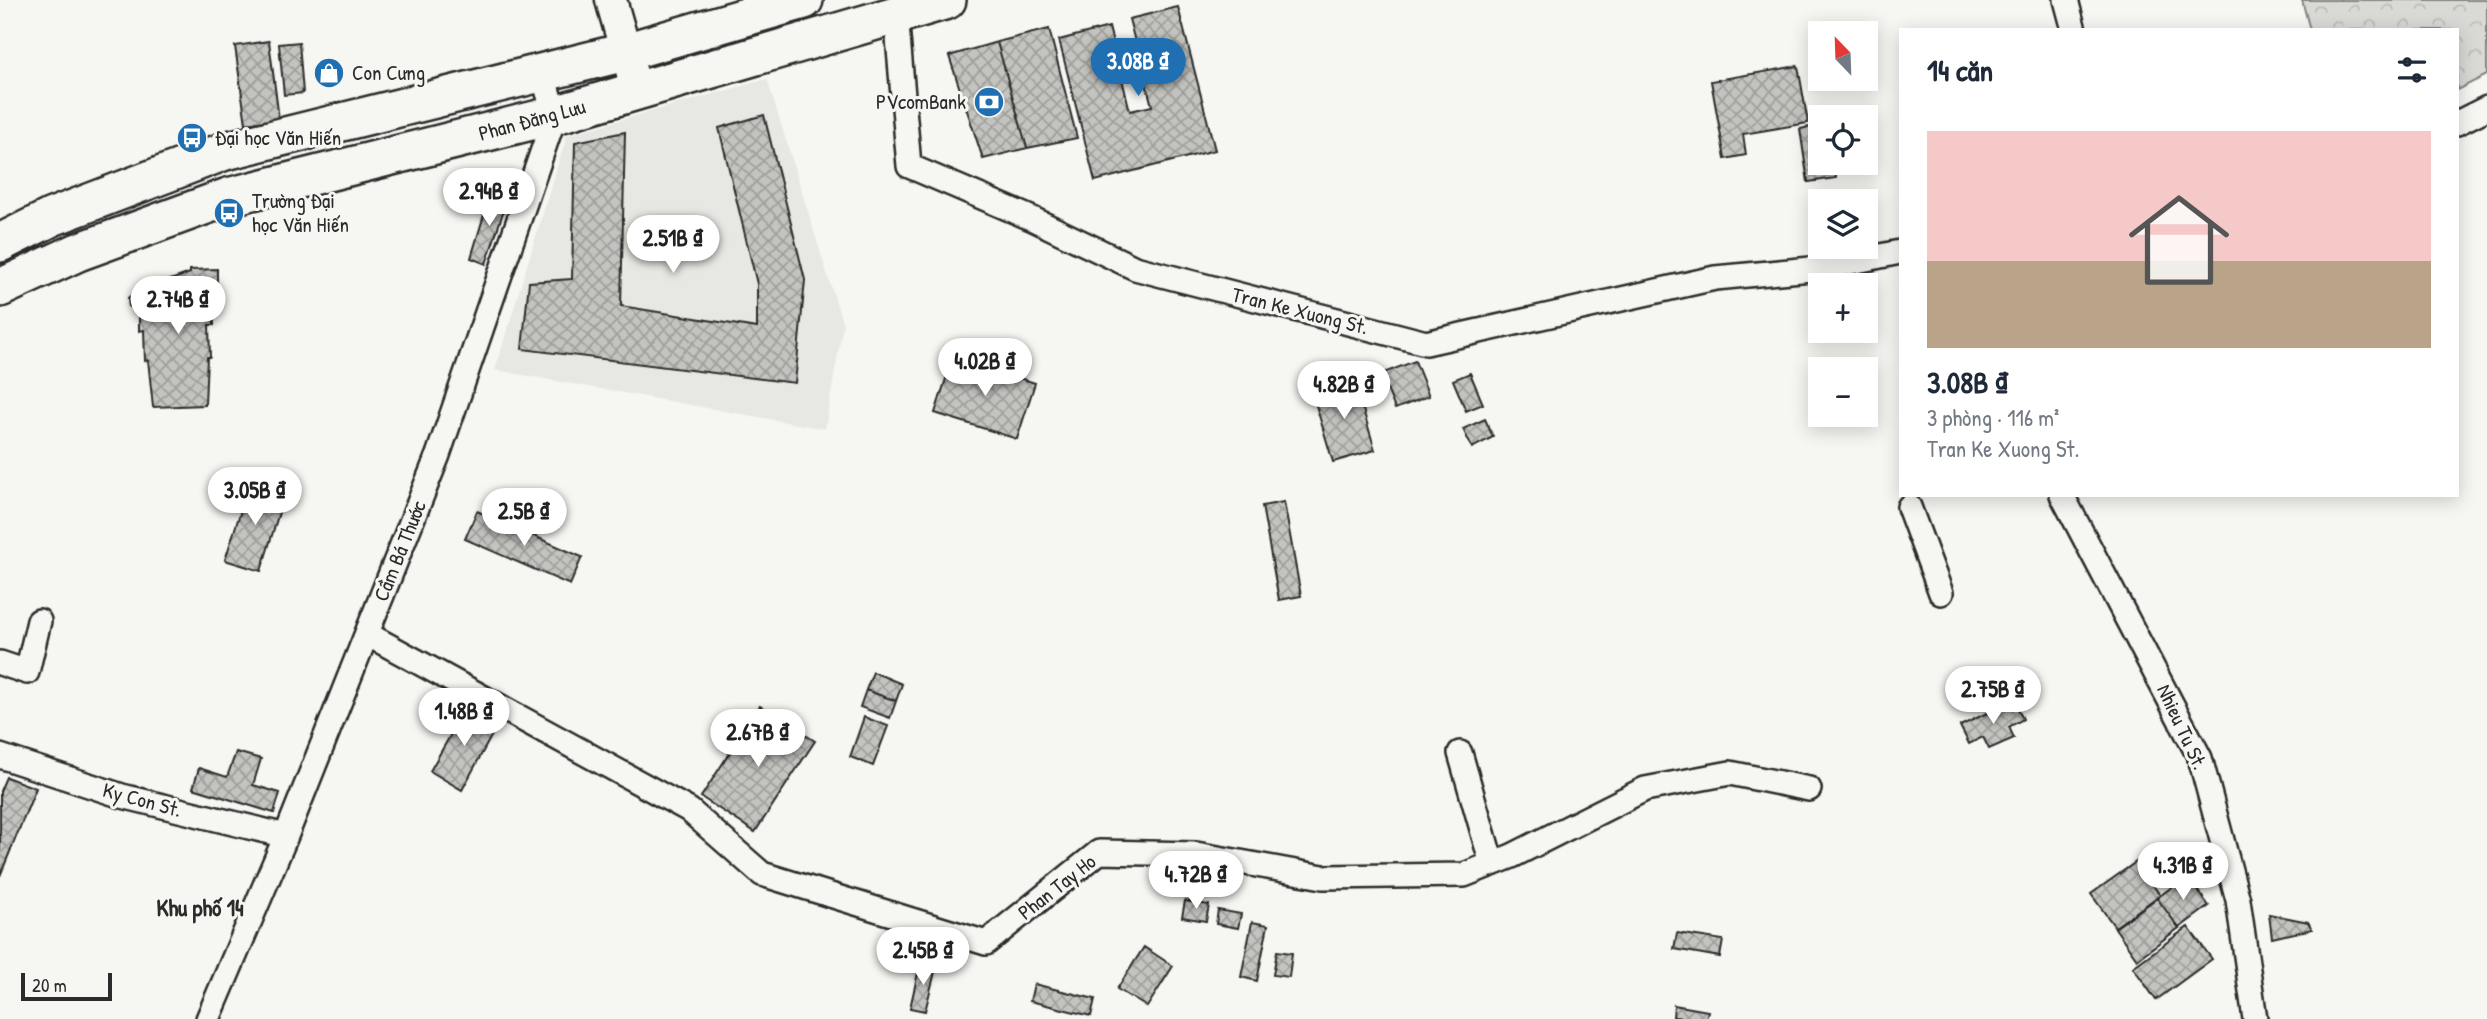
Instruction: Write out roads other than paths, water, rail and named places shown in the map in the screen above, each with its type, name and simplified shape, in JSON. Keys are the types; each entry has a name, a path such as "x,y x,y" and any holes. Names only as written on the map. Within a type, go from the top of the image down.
{"main road":[{"name":"Phan Đăng Lưu","path":"0,243 52,217 225,151 625,52 804,0"},
{"name":"Phan Đăng Lưu","path":"0,288 78,252 228,197 555,115 947,0"}],"street":[{"path":"611,0 637,91"},
{"path":"2066,0 2073,28"},
{"name":"Tran Ke Xuong St.","path":"896,14 909,166 1033,219 1135,268 1426,342 1715,278 1822,268 1899,252"},
{"path":"542,73 555,115"},
{"path":"2459,122 2487,108"},
{"name":"Cầm Bá Thước","path":"208,1019 286,836 438,455 555,115"},
{"name":"Nhieu Tu St.","path":"2063,497 2200,758 2238,900 2255,1019"},
{"path":"1909,507 1941,593"},
{"path":"0,663 27,672 39,621"},
{"name":"Phan Tay Ho","path":"367,634 689,810 762,874 986,943 1099,852 1196,854 1323,877 1464,875 1645,789 1730,773 1809,789"},
{"path":"1460,753 1492,864"},
{"name":"Ky Con St.","path":"0,757 122,796 286,836"}],"place":[{"name":"Con Cưng","path":"329,73"},
{"name":"PVcomBank","path":"989,102"},
{"name":"Đại học Văn Hiến","path":"192,138"},
{"name":"Trường Đại học Văn Hiến","path":"229,213"}],"district":[{"name":"Khu phố 14","path":"200,908"}]}
